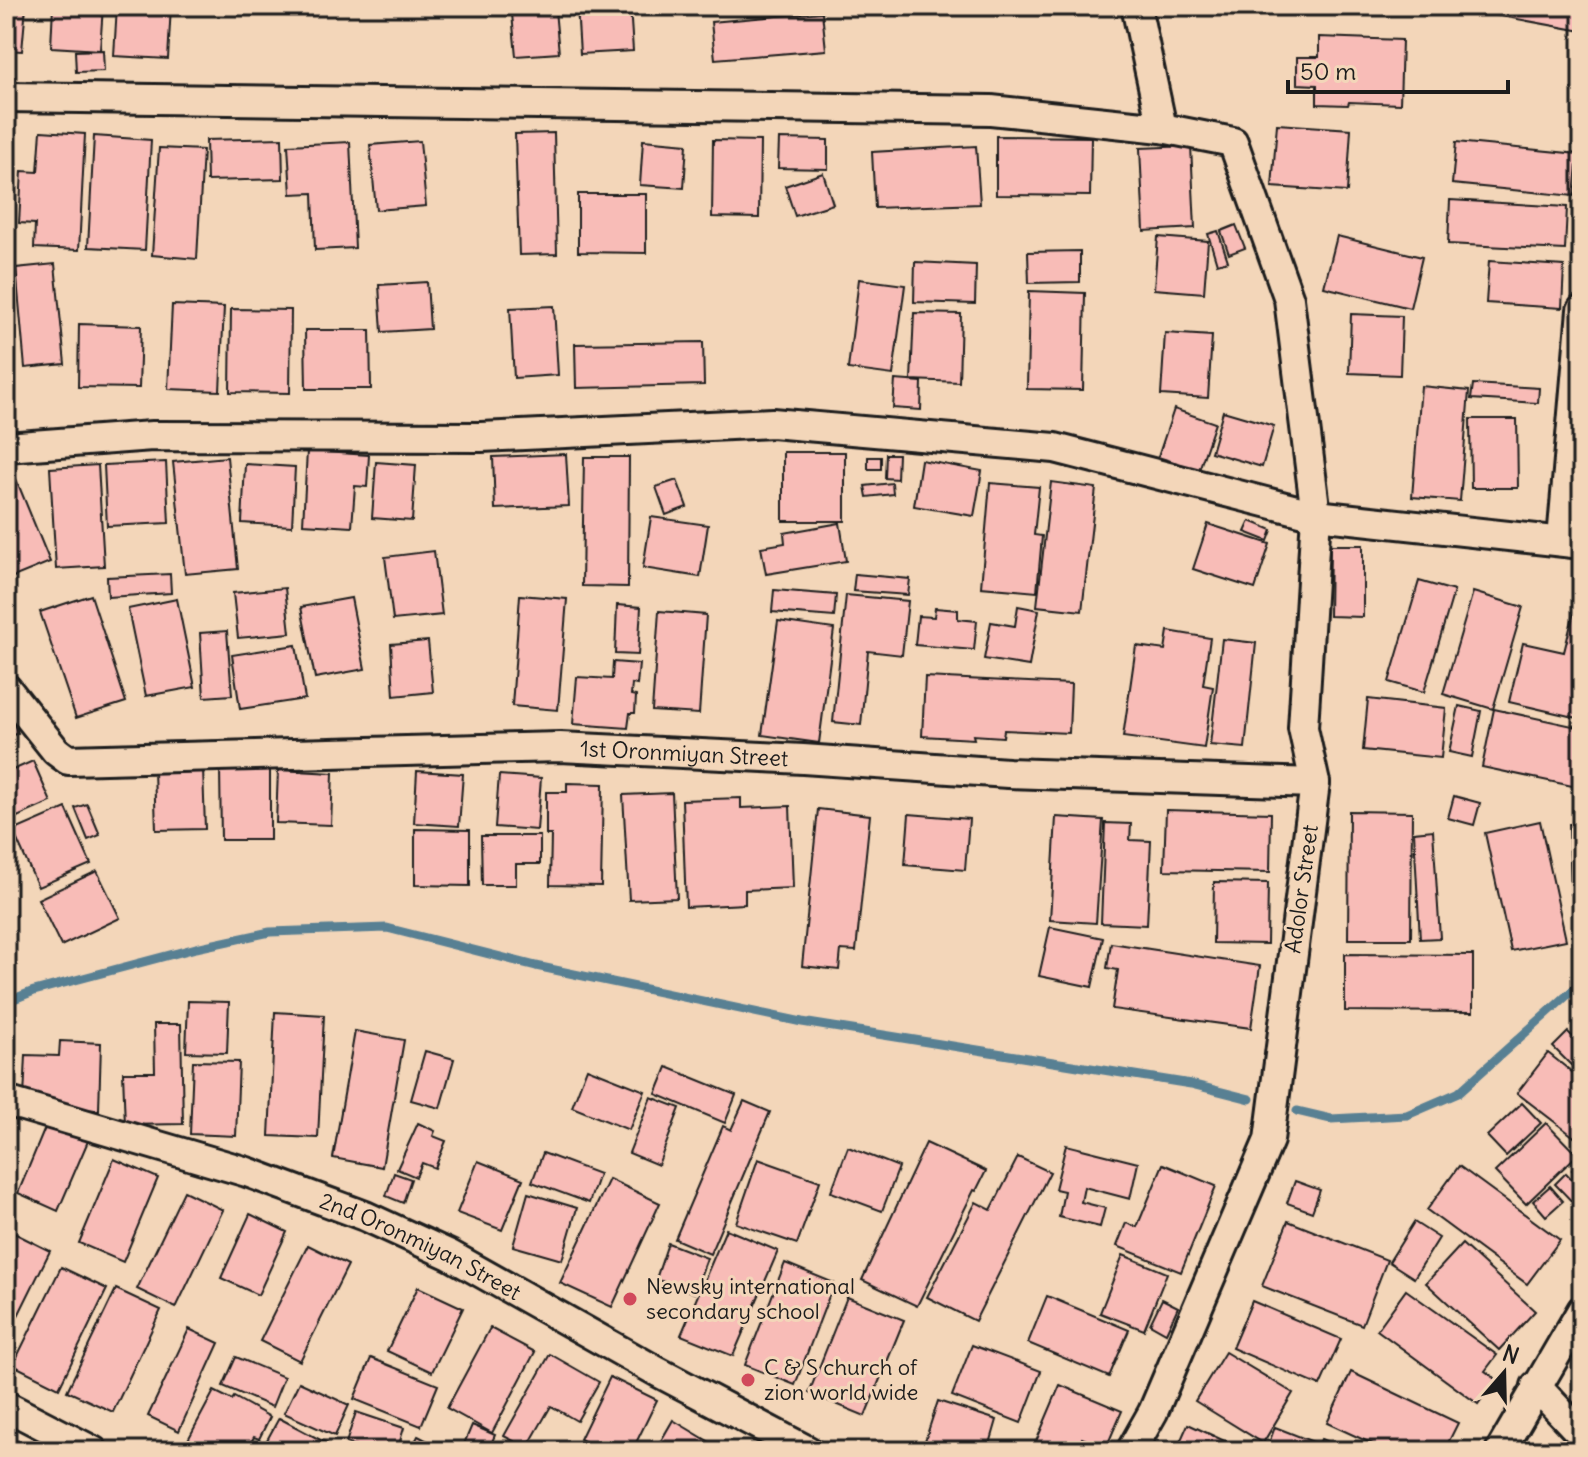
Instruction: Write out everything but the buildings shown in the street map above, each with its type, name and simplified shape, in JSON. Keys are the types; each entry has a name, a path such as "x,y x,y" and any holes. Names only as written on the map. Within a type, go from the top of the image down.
{"street":[{"path":"6,97 991,110 1162,128 1136,6"},
{"name":"Adolor Street","path":"1131,1451 1153,1412 1269,1140 1315,783 1303,728 1316,515 1289,299 1233,142 1162,128"},
{"path":"6,447 152,436 481,437 772,423 1055,448 1316,515 1572,542 1582,310"},
{"name":"1st Oronmiyan Street","path":"6,688 56,751 68,760 560,747 1008,773 1315,783"},
{"name":"2nd Oronmiyan Street","path":"6,1101 247,1172 365,1216 450,1255 658,1372 808,1451"},
{"path":"1500,1451 1582,1310"},
{"path":"1536,1386 1582,1435"},
{"path":"6,1406 93,1451"}],"waterway":[{"path":"6,1002 34,991 196,948 270,932 387,928 536,966 802,1022 1191,1084 1250,1099"},
{"path":"1297,1111 1331,1119 1407,1115 1458,1093 1582,982"}],"place":[{"name":"Newsky international secondary school","path":"630,1299"},
{"name":"C & S church of zion world wide","path":"748,1380"}]}
